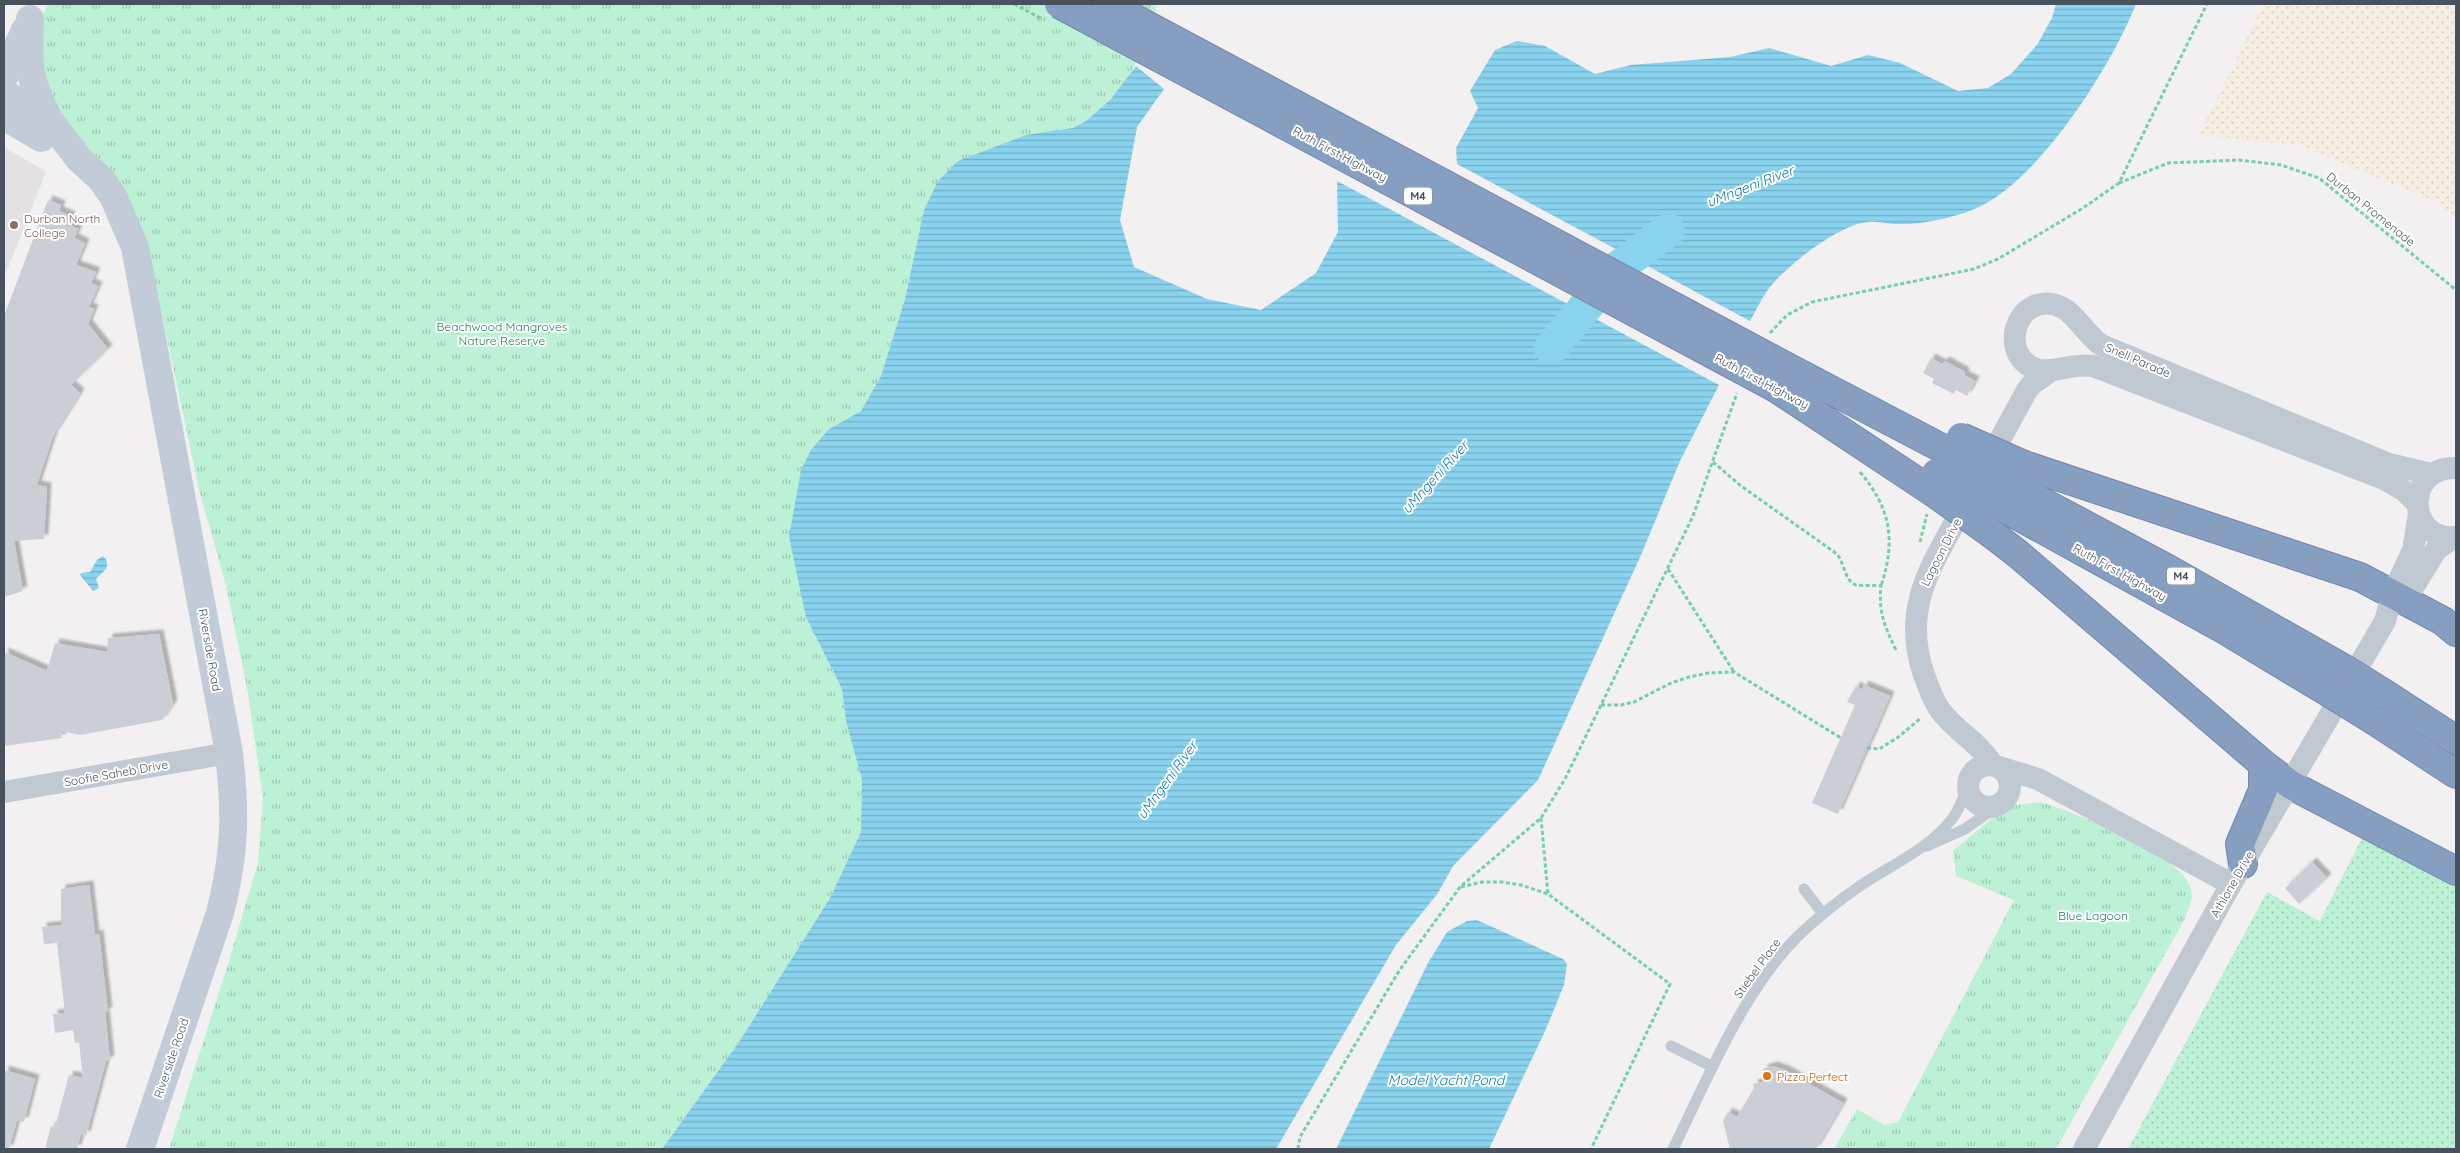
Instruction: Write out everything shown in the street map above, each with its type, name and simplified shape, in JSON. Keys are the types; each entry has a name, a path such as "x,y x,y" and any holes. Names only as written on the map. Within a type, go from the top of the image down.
{"highway":[{"name":"Ruth First Highway","path":"1059,4 1791,378"},
{"name":"Ruth First Highway","path":"1107,4 1946,464 2015,487 2168,569 2343,668 2456,740"},
{"path":"1791,378 1946,464 1992,534 2018,554 2263,764 2291,785 2456,872"},
{"name":"Ruth First Highway","path":"2015,487 2220,627 2328,692 2456,774"},
{"path":"2015,487 2360,576 2442,621 2456,632"},
{"path":"2237,874 2240,844 2263,790 2263,764"}],"main road":[{"path":"4,44 25,9"},
{"path":"4,76 25,9"},
{"path":"25,9 31,78 50,121"},
{"name":"Riverside Road","path":"4,93 50,121 79,159 101,179 113,196 135,247 228,753 234,798 234,841 229,878 220,913 140,1149"},
{"name":"Riverside Road","path":"4,116 79,159"}],"street":[{"name":"Snell Parade","path":"2431,474 2389,464 2101,345 2091,338 2065,308 2046,303 2036,305 2020,318 2014,337 2015,347 2027,364 2036,369 2052,370 2076,364 2093,366 2384,479 2403,490 2418,509 2424,524 2433,532 2443,536 2455,537"},
{"name":"Lagoon Drive","path":"1996,766 1985,752 1954,726 1939,708 1922,670 1915,642 1916,607 1921,590 2026,392 2031,385 2052,370"},
{"path":"2431,474 2442,469 2456,468"},
{"name":"Athlone Drive","path":"2398,598 2413,550 2421,487 2431,474"},
{"name":"Athlone Drive","path":"2084,1149 2237,874 2291,785 2398,598 2443,543 2455,537"},
{"name":"Soofie Saheb Drive","path":"4,792 228,753"},
{"path":"2056,788 2036,788 1988,808 1974,802 1967,788 1970,776 1974,770 1986,764 2022,773 2056,788 2237,874"},
{"path":"1996,766 2007,775 2010,782 2002,801"}],"lane":[{"name":"Stiebel Place","path":"1919,849 1953,818 1967,788"},
{"name":"Stiebel Place","path":"1673,1149 1745,1009 1770,971 1797,937 1823,914 1860,886 1919,849 1960,832 2002,801"},
{"path":"1804,889 1823,914"},
{"path":"1670,1046 1714,1067"}],"path":[{"name":"Durban Promenade","path":"2118,183 2207,4"},
{"name":"Durban Promenade","path":"1768,338 1772,329 1787,314 1812,302 1974,269 1998,259 2067,218 2118,183 2168,162 2239,160 2281,165 2319,178 2456,290"},
{"path":"1298,1149 1300,1137 1399,971 1460,887 1541,818 1565,779 1693,516 1740,388"},
{"path":"1713,462 1742,486 1842,559 1850,581 1856,585 1881,586"},
{"path":"1858,470 1881,500 1889,528 1889,561 1881,586 1880,601 1884,628 1898,653"},
{"path":"1668,568 1734,672 1841,738"},
{"path":"1601,705 1621,705 1634,702 1671,683 1708,673 1734,672"},
{"path":"1867,748 1879,749 1897,738 1927,713 1939,708"},
{"path":"1541,818 1548,894"},
{"path":"1460,887 1482,882 1502,882 1521,885 1548,894 1670,984 1591,1149"}],"shaded area":[{"name":"Durban North College","path":"4,147 46,172 4,278"}],"green space":[{"name":"Beachwood Mangroves Nature Reserve","path":"48,4 1157,4 1146,41 1138,59 1117,91 1090,117 1073,128 958,161 924,210 905,299 881,376 872,395 861,411 829,429 806,617 842,689 846,721 862,780 861,832 830,898 739,1042 662,1149 169,1149 229,961 258,862 263,799 248,693 226,585 199,490 148,248 52,111 36,32"},
{"name":"Blue Lagoon","path":"2040,802 2100,825 2149,849 2184,876 2192,893 2190,906 2183,922 2056,1149 1834,1149 1857,1109 1885,1125 1898,1122 2014,900 1956,876 1953,851 2007,806"},
{"path":"2363,836 2456,886 2456,1149 2128,1149 2267,892 2320,921"}],"sand":[{"path":"2264,4 2456,4 2456,218 2437,202 2299,145 2199,135"}],"water":[{"path":"2056,4 2136,4 2109,59 2090,90 2069,121 2022,176 1997,197 1972,210 1955,216 1910,224 1868,222 1842,230 1813,249 1785,271 1762,298 1750,321 1457,164 1456,148 1478,108 1470,91 1495,50 1517,41 1545,46 1595,74 1631,65 1730,57 1769,48 1831,66 1868,55 1900,63 1958,91 1988,88 2011,74 2037,45 2052,18"},
{"path":"1136,66 1164,89 1137,127 1120,220 1134,267 1207,299 1261,310 1316,273 1338,232 1337,181 1719,385 1680,461 1641,555 1538,780 1453,866 1438,893 1396,945 1276,1149 662,1149 739,1042 830,898 861,832 862,780 846,721 842,689 806,617 789,537 801,470 811,450 829,429 861,411 881,376 905,299 924,210 938,181 958,161 1026,135 1073,128 1087,120 1110,100"},
{"path":"103,556 107,566 96,579 99,588 93,591 80,575 81,573 90,572 97,560"},
{"name":"Model Yacht Pond","path":"1477,920 1563,959 1567,964 1564,985 1546,1029 1489,1149 1336,1149 1428,963 1447,932 1467,921"}],"building":[{"path":"48,200 61,205 59,211 71,216 70,219 73,220 71,226 78,229 74,238 85,243 76,265 96,272 91,283 98,286 89,307 94,309 88,324 108,349 71,385 80,393 53,436 37,485 47,487 44,539 14,541 23,591 4,597 4,316"},
{"path":"1931,358 1942,364 1945,361 1965,372 1964,375 1975,381 1967,396 1956,390 1954,394 1932,383 1934,379 1923,373"},
{"path":"159,634 173,704 162,720 80,735 61,731 62,738 4,746 4,652 47,671 55,643 107,652 108,638"},
{"path":"1864,685 1890,696 1838,814 1812,803 1855,705 1847,702 1856,686 1862,690"},
{"path":"2312,862 2327,878 2299,904 2285,888"},
{"path":"89,885 95,935 99,934 108,1012 105,1012 110,1060 106,1061 86,1136 81,1134 77,1149 45,1149 51,1126 55,1127 69,1075 83,1078 79,1042 75,1043 73,1030 55,1033 53,1014 65,1013 57,943 44,944 42,927 61,925 61,889"},
{"path":"1773,1066 1785,1070 1843,1103 1816,1149 1730,1149 1723,1121 1728,1112 1737,1117 1754,1088 1753,1084 1766,1081 1763,1069"},
{"path":"4,1070 35,1079 24,1122 17,1120 9,1149 4,1149"}],"waterway":[{"name":"uMngeni River","path":"1551,348 1619,267 1668,230"}],"place":[{"name":"Durban North College","path":"14,225"},
{"name":"Pizza Perfect","path":"1767,1076"}]}
